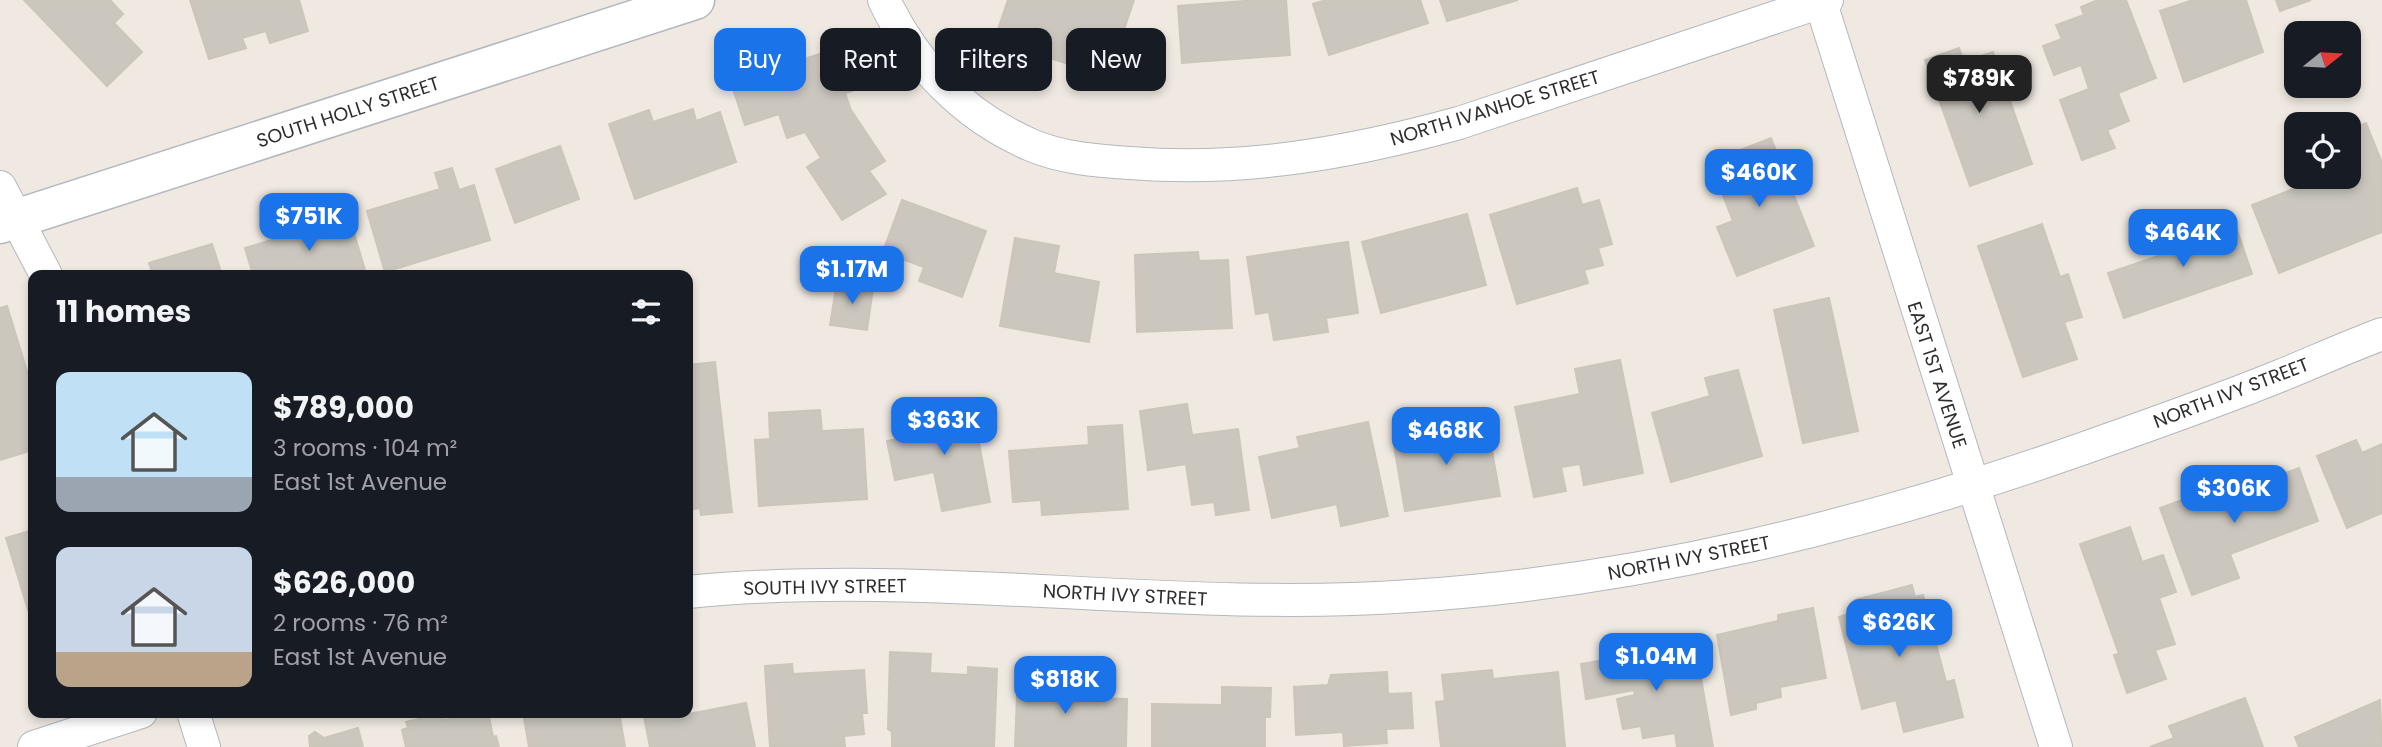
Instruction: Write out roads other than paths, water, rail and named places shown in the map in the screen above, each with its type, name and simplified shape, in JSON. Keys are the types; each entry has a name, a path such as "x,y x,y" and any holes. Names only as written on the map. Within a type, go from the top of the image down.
{"street":[{"name":"SOUTH HOLLY STREET","path":"6,210 695,0"},
{"name":"NORTH IVANHOE STREET","path":"884,0 900,32 923,64 954,97 997,128 1032,146 1076,157 1119,163 1194,166 1306,158 1407,137 1459,123 1819,1"},
{"name":"EAST 1ST AVENUE","path":"1819,1 2056,747"},
{"path":"6,210 44,270"},
{"name":"NORTH IVY STREET","path":"963,586 1227,601 1354,599 1479,591 1585,578 1734,551 1831,528 1973,485 2073,452 2261,383 2382,334"},
{"name":"SOUTH IVY STREET","path":"693,592 832,585 963,586"},
{"path":"34,747 123,718"},
{"path":"195,718 204,747"}]}
